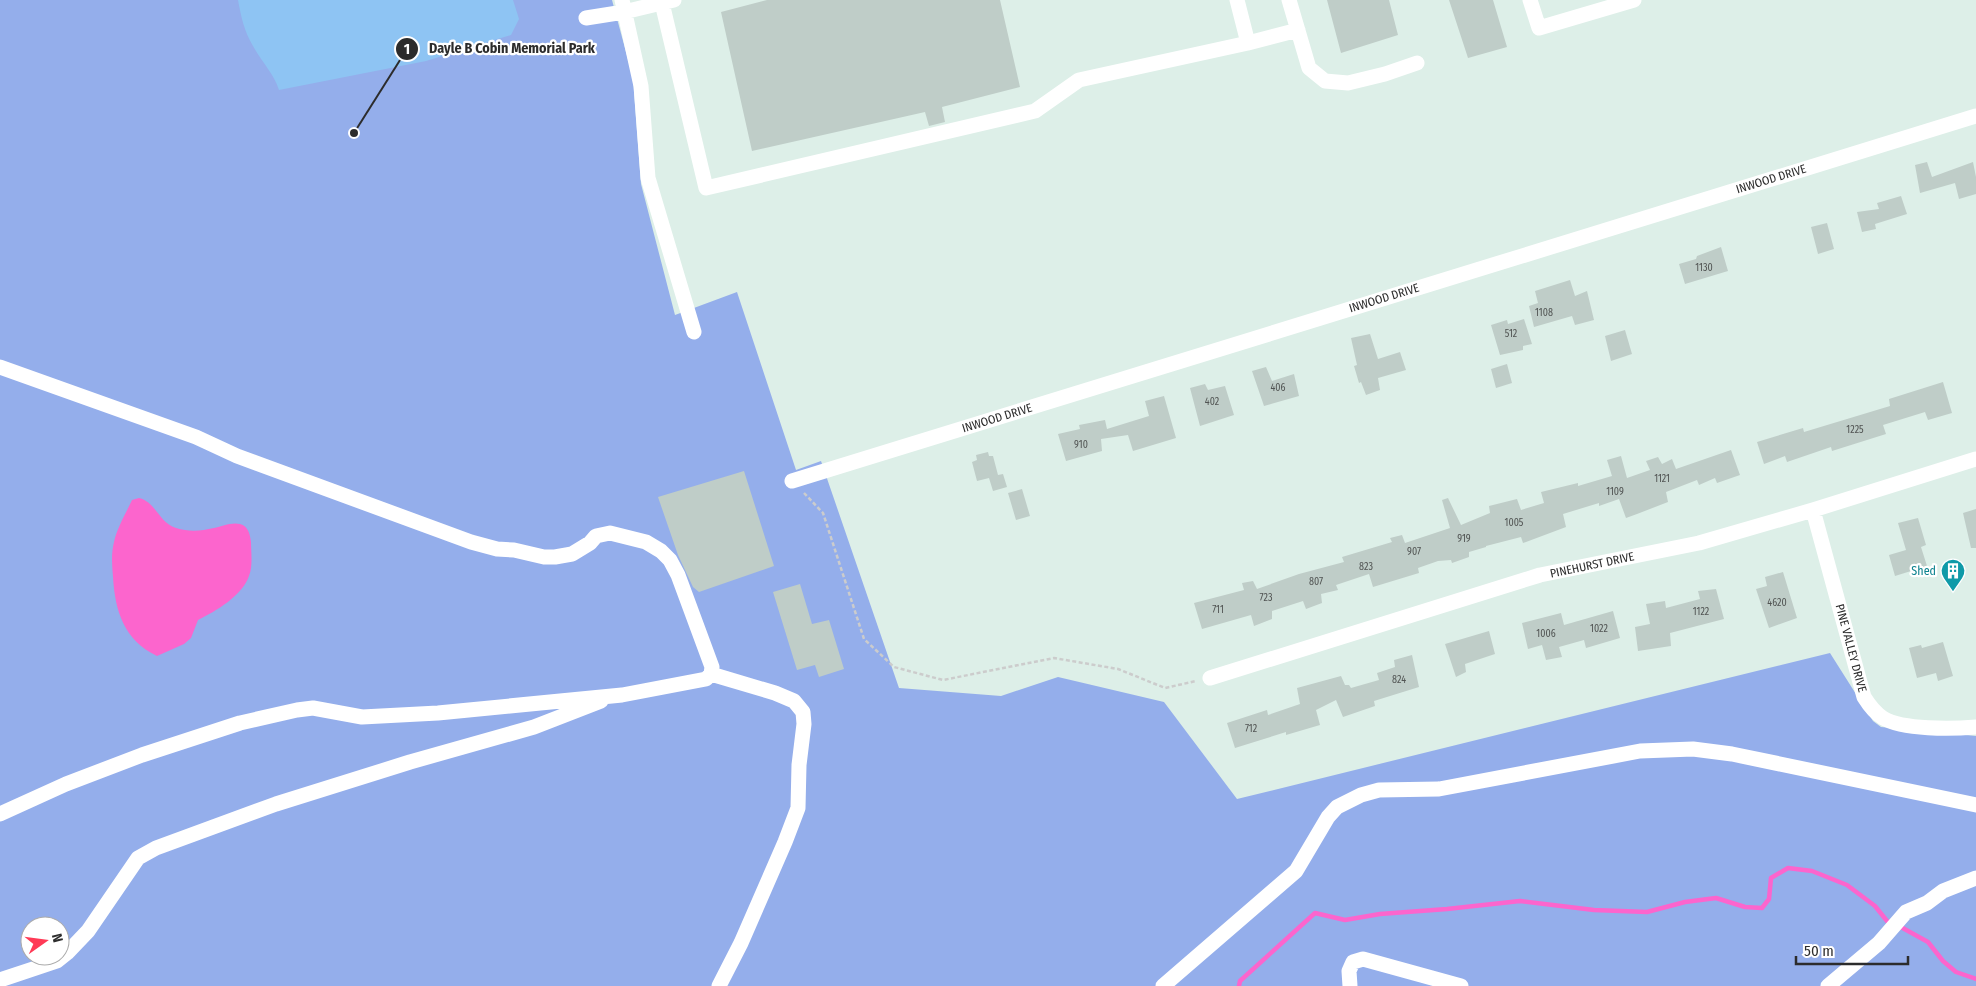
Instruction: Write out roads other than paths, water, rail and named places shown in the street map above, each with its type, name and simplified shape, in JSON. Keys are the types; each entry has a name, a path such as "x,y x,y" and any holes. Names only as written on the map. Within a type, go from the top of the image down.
{"street":[{"path":"1237,0 1248,43"},
{"path":"1289,0 1309,68 1325,81 1348,83 1417,63"},
{"path":"1530,0 1539,28 1634,0"},
{"path":"586,18 623,6 668,1 706,188 1035,111 1079,80 1248,43 1298,30"},
{"path":"623,6 641,86 648,178 694,332"},
{"name":"INWOOD DRIVE","path":"792,481 1976,116"},
{"path":"0,367 196,437 237,456 411,519 450,536 471,542 497,549 556,557 572,554 596,536 610,532 646,542 665,555 678,575 707,649 712,667 706,679 674,686 605,696 529,702 474,710 362,717 313,708 297,710 240,723 142,755 66,784 0,814"},
{"name":"PINEHURST DRIVE","path":"1210,678 1540,575 1699,543 1813,510 1976,459"},
{"name":"PINE VALLEY DRIVE","path":"1813,510 1864,697 1869,705 1884,719 1898,723 1932,728 1976,727"},
{"path":"710,674 775,693 794,701 803,712 804,724 799,766 798,808 741,943 719,986"},
{"path":"0,980 57,961 67,954 88,931 138,858 156,848 285,801 410,762 534,727 599,703 605,696"},
{"path":"1163,986 1296,871 1328,817 1337,807 1361,795 1379,790 1439,789 1640,751 1693,749 1732,754 1976,805"},
{"path":"1828,986 1879,943 1906,912 1927,903 1943,891 1976,878"},
{"path":"1350,986 1350,971 1353,962 1363,958 1461,986"}],"waterway":[{"path":"1239,986 1240,981 1315,913 1345,920 1380,914 1520,901 1594,910 1647,912 1685,902 1716,898 1745,907 1762,908 1769,899 1771,878 1788,868 1812,871 1847,885 1875,906 1887,921 1892,923"},
{"path":"1899,926 1928,942 1943,961 1956,972 1976,979"}],"place":[{"name":"Dayle B Cobin Memorial Park","path":"354,133"},
{"name":"Shed","path":"1953,592"}]}
